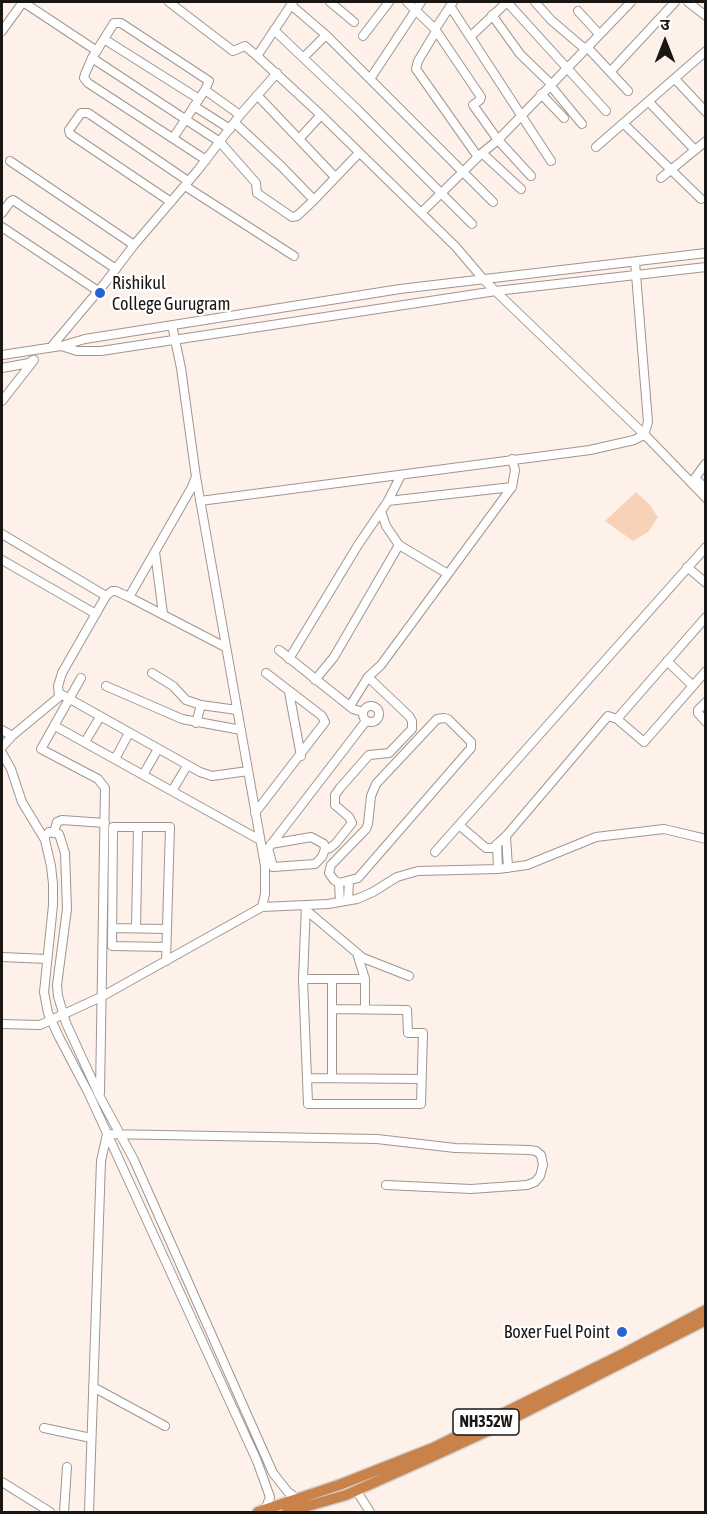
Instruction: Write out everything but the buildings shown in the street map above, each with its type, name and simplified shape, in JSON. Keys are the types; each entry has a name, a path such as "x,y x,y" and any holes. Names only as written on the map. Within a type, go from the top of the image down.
{"highway":[{"name":"NH352W","path":"287,1512 356,1490 494,1428 630,1355 705,1310"},
{"name":"NH352W","path":"262,1511 299,1500 433,1448 705,1320"}],"street":[{"path":"2,31 23,2 94,55 220,142 256,183 257,194 290,216 297,216 359,153"},
{"path":"169,2 233,51 245,46 277,73 456,247 484,280 644,435 705,498"},
{"path":"330,2 354,22"},
{"path":"363,36 389,2"},
{"path":"407,2 436,30 481,97 473,105 498,140 531,176"},
{"path":"370,79 421,2"},
{"path":"470,37 507,2 606,111"},
{"path":"535,2 551,20 611,71 628,91"},
{"path":"421,213 498,140 631,2"},
{"path":"611,71 675,2"},
{"path":"688,2 705,16"},
{"path":"257,56 292,3 493,202"},
{"path":"451,4 418,61 416,69 480,155 521,189"},
{"path":"451,4 551,161"},
{"path":"578,11 599,34"},
{"path":"492,15 520,54 550,84 582,124"},
{"path":"173,138 209,84 208,80 117,22 112,25 84,74 86,81 206,160"},
{"path":"274,30 472,224"},
{"path":"304,57 326,35"},
{"path":"104,39 232,126 282,167 314,200"},
{"path":"596,147 703,56"},
{"path":"52,346 187,184 240,115 277,73"},
{"path":"675,79 705,112"},
{"path":"205,90 240,115"},
{"path":"541,94 564,118"},
{"path":"257,95 335,177"},
{"path":"649,102 695,150"},
{"path":"171,202 70,134 69,130 81,113 88,113 187,184 294,256"},
{"path":"299,140 321,115"},
{"path":"624,124 704,199"},
{"path":"660,178 705,141"},
{"path":"10,160 134,245"},
{"path":"2,213 13,200 116,269"},
{"path":"2,227 98,291"},
{"path":"2,355 61,346 84,339 400,290 705,253"},
{"path":"200,501 599,448 634,440 644,435 648,422 635,262"},
{"path":"61,346 77,351 92,352 496,291 705,267"},
{"path":"172,326 200,501 260,840"},
{"path":"2,401 41,349"},
{"path":"2,368 34,360"},
{"path":"350,706 368,677 381,665 512,487 515,470 512,459"},
{"path":"705,463 695,477 705,489"},
{"path":"288,659 402,475"},
{"path":"129,597 192,488 196,477"},
{"path":"388,501 512,487"},
{"path":"381,511 386,526 399,545 448,574"},
{"path":"2,534 106,596"},
{"path":"315,680 334,657 399,545"},
{"path":"435,852 705,547"},
{"path":"154,552 163,614"},
{"path":"2,560 96,614"},
{"path":"687,567 705,583"},
{"path":"2,747 48,704 57,699 59,693 57,686 62,673 106,596 112,591 129,597 225,647"},
{"path":"617,719 705,617"},
{"path":"279,650 350,706 363,712"},
{"path":"667,661 692,685"},
{"path":"459,825 486,848 493,848 506,836 608,716 617,719 644,742 705,671"},
{"path":"152,673 173,686 182,698 201,705 237,710"},
{"path":"255,813 301,756 325,719 266,673"},
{"path":"55,726 260,840 267,849 273,867 315,864 326,849 330,849 336,843 352,823 349,817 335,805 335,795 340,788 369,755 389,753 412,729 409,716 368,677"},
{"path":"81,678 41,749 102,783 105,788 100,1097 95,1106"},
{"path":"106,686 196,723 241,730"},
{"path":"290,692 301,756"},
{"path":"59,693 188,766 212,776 248,771"},
{"path":"705,702 698,710 705,722"},
{"path":"196,723 201,705"},
{"path":"370,706 378,711 379,716 376,720 366,721 363,717 366,708 370,706"},
{"path":"85,742 100,717"},
{"path":"339,883 358,878 362,874 471,748 471,742 448,719 437,719 376,784 371,796 370,818 366,829 331,865 330,876 339,883 344,901"},
{"path":"262,907 266,883 267,849 366,721"},
{"path":"2,730 12,736"},
{"path":"115,759 129,733"},
{"path":"143,775 158,749"},
{"path":"2,753 11,769 22,802 45,840 51,866 53,905 44,992 51,1020 95,1106 265,1482 270,1497 262,1511"},
{"path":"172,791 188,766"},
{"path":"54,832 57,822 62,820 105,823"},
{"path":"166,946 111,946 113,827 170,827 166,961"},
{"path":"136,928 138,827"},
{"path":"2,1024 40,1025 63,1015 101,997 262,907 306,907 365,897 405,873 424,870 498,869 527,865 596,837 663,829 705,839"},
{"path":"45,840 45,836 54,832 59,834 63,840 65,852 67,909 57,985 63,1015 100,1097 134,1160 159,1221 274,1475 288,1492 299,1500"},
{"path":"506,836 508,868"},
{"path":"267,849 311,837 324,844 326,849"},
{"path":"497,844 498,869"},
{"path":"344,901 349,881"},
{"path":"306,907 370,962 409,976"},
{"path":"306,907 303,979 308,1104 421,1104 423,1033 408,1033 407,1010 332,1009"},
{"path":"111,928 167,929"},
{"path":"357,953 365,979 365,1009"},
{"path":"2,957 47,959"},
{"path":"303,979 365,979"},
{"path":"332,979 332,1078"},
{"path":"307,1078 421,1079"},
{"path":"107,1134 359,1138 463,1148 529,1150 541,1155 543,1165 540,1176 535,1182 527,1185 471,1189 386,1185"},
{"path":"89,1512 101,1161 107,1134"},
{"path":"93,1387 165,1426"},
{"path":"44,1428 91,1438"},
{"path":"64,1512 68,1467"},
{"path":"265,1482 274,1479 274,1475"},
{"path":"2,1482 50,1512"},
{"path":"356,1490 370,1512"}],"shaded area":[{"path":"636,492 649,504 658,517 648,532 633,541 605,521"}],"place":[{"name":"Rishikul College Gurugram","path":"100,293"},
{"name":"Boxer Fuel Point","path":"622,1332"}]}
